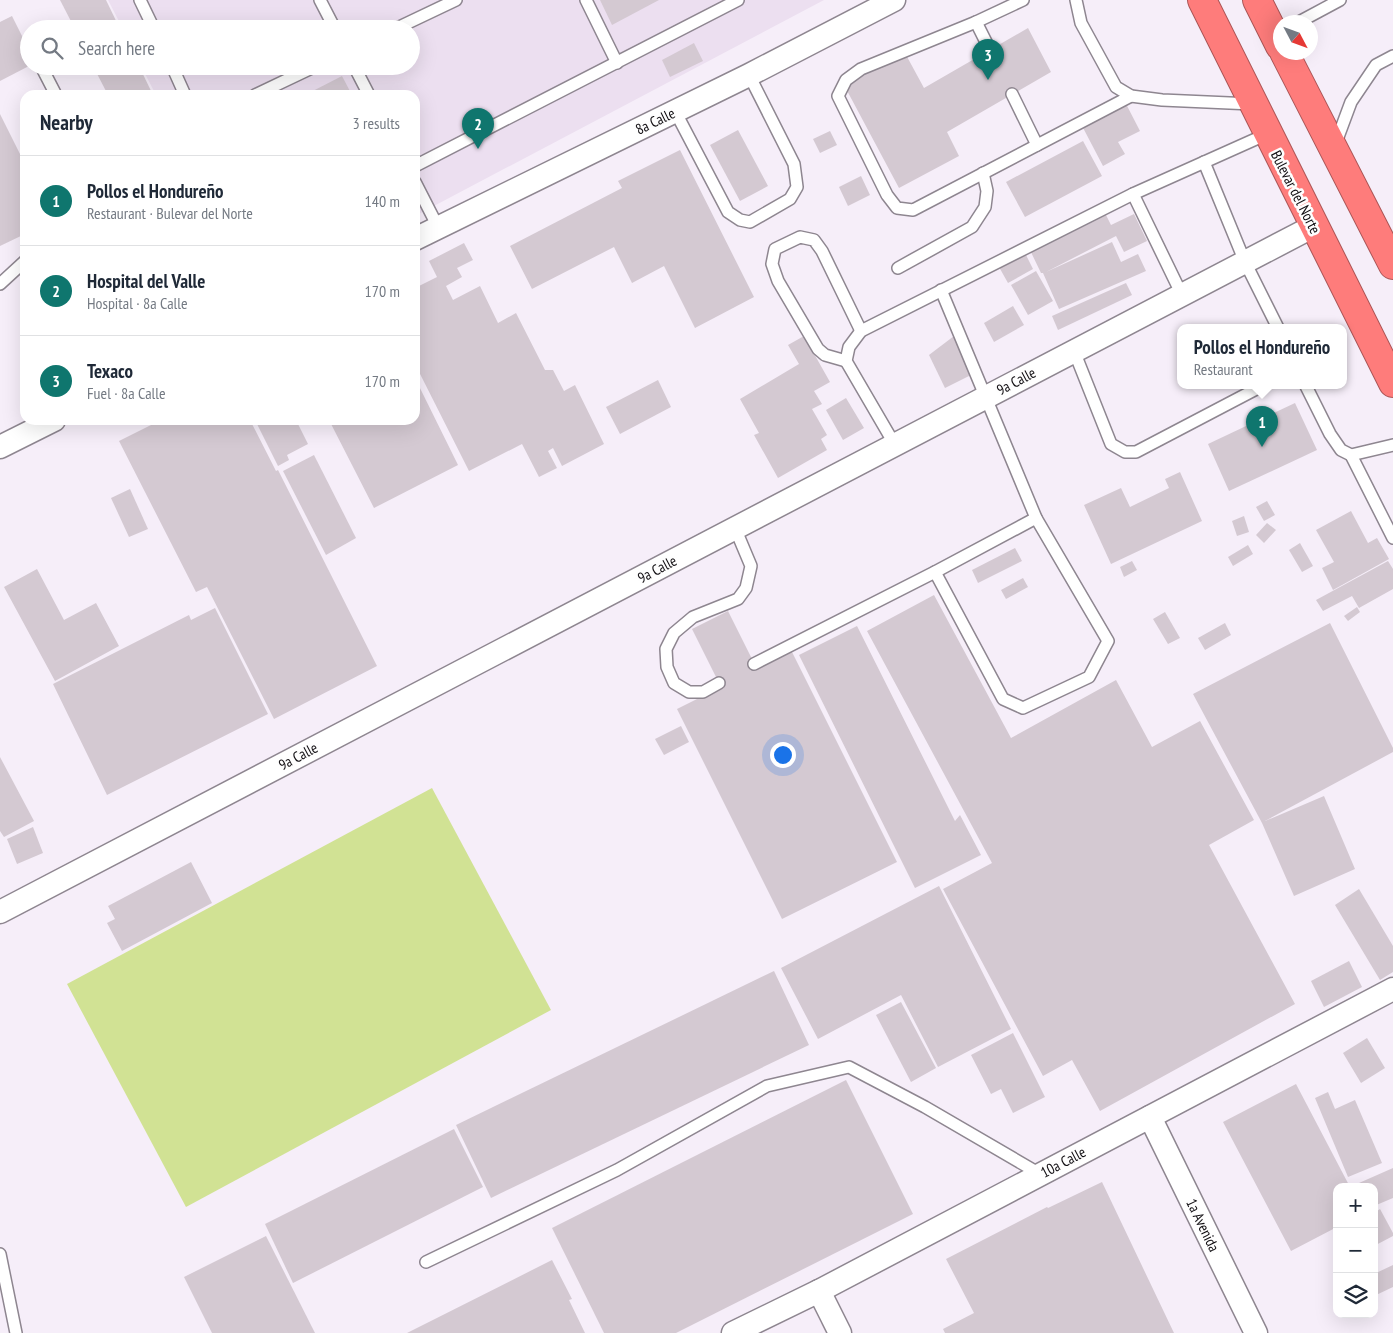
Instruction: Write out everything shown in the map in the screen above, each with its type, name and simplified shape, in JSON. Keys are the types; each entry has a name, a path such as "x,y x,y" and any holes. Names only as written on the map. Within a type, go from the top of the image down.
{"highway":[{"name":"Bulevar del Norte","path":"1202,0 1267,134 1393,383"},
{"path":"1257,0 1273,29"},
{"path":"1289,60 1393,265"}],"street":[{"name":"8a Calle","path":"420,236 749,75 894,0"},
{"name":"9a Calle","path":"0,912 1314,226"},
{"path":"0,447 44,425"},
{"name":"10a Calle","path":"733,1333 819,1291 1393,989"},
{"name":"1a Avenida","path":"1150,1117 1256,1333"},
{"path":"819,1291 840,1333"}],"lane":[{"path":"140,0 150,20"},
{"path":"320,0 330,20"},
{"path":"414,20 456,0"},
{"path":"586,0 617,63"},
{"path":"420,163 738,0"},
{"path":"1023,0 976,22 861,69 846,80 838,96 887,195 897,208 913,210 1131,96"},
{"path":"1076,0 1081,23 1116,87 1131,96 1162,100 1253,104"},
{"path":"1312,15 1340,0"},
{"path":"976,22 990,50"},
{"path":"1333,149 1351,102 1376,65 1393,56"},
{"path":"46,75 53,90"},
{"path":"176,75 184,90"},
{"path":"266,90 297,75"},
{"path":"359,75 366,90"},
{"path":"675,111 728,212 740,220 750,222 790,199 798,187 794,164 749,75"},
{"path":"1012,94 1037,145"},
{"path":"846,362 849,347 861,331 1133,194 1267,134"},
{"path":"1204,162 1245,262 1276,324"},
{"path":"898,268 972,227 985,207 987,191 983,173"},
{"path":"420,192 438,227"},
{"path":"1133,194 1182,295"},
{"path":"861,331 822,251 814,240 800,237 775,249 772,264 778,282 818,349 825,355 846,362 895,445"},
{"path":"0,284 20,266"},
{"path":"935,572 1003,699 1023,708 1089,677 1108,641 1036,518 941,290"},
{"path":"1074,351 1111,444 1125,452 1136,452 1256,389"},
{"path":"1308,389 1330,434 1341,450 1351,455 1393,538"},
{"path":"1351,455 1393,445"},
{"path":"754,664 935,572 1036,518"},
{"path":"719,683 703,692 689,692 674,683 667,667 666,649 674,633 694,617 738,599 746,588 751,566 735,528"},
{"path":"426,1262 617,1170 767,1086 849,1067 925,1107 1040,1174"},
{"path":"0,1254 16,1333"}],"shaded area":[{"path":"108,0 824,0 420,213 420,90 153,90 146,75 420,75 420,20 118,20"}],"green space":[{"path":"432,788 551,1010 186,1207 67,984"}],"building":[{"path":"60,0 106,0 116,20 70,20"},
{"path":"600,0 659,0 612,25"},
{"path":"12,16 20,32 20,71 0,81 0,22"},
{"path":"1028,28 1051,72 947,132 959,156 899,188 844,85 905,53 924,88"},
{"path":"694,43 703,61 670,77 662,60"},
{"path":"98,75 143,75 151,90 105,90"},
{"path":"342,76 349,90 315,90"},
{"path":"1124,100 1140,131 1118,142 1125,154 1103,166 1080,122"},
{"path":"0,114 20,154 20,236 0,246"},
{"path":"738,130 768,186 740,201 710,145"},
{"path":"830,131 837,145 820,153 813,139"},
{"path":"1083,141 1102,176 1025,217 1006,182"},
{"path":"680,150 754,297 695,328 664,266 632,283 614,247 532,289 510,246 622,188 618,181"},
{"path":"861,176 870,195 848,206 839,187"},
{"path":"1104,211 1111,225 1134,214 1147,241 1124,252 1116,236 1046,272 1112,242 1121,262 1138,254 1146,271 1059,309 1043,273 1041,273 1029,248"},
{"path":"464,243 473,260 457,268 462,277 446,286 453,300 480,286 498,323 516,313 545,370 553,370 564,391 575,385 604,444 562,466 553,448 548,451 557,468 539,477 522,444 469,471 420,374 420,286 437,277 429,261"},
{"path":"1025,253 1033,269 1008,283 999,267"},
{"path":"1036,271 1053,301 1028,315 1011,285"},
{"path":"1126,283 1132,295 1058,330 1052,316"},
{"path":"1013,306 1024,325 994,342 984,323"},
{"path":"804,336 830,382 814,391 822,404 812,409 827,435 821,439 827,450 778,478 754,435 759,433 740,399 799,364 788,345"},
{"path":"954,336 973,374 945,388 929,355"},
{"path":"658,380 671,407 620,434 606,407"},
{"path":"420,388 458,465 374,508 332,425 420,425"},
{"path":"846,398 864,428 843,440 826,410"},
{"path":"1295,403 1317,450 1229,491 1208,444"},
{"path":"151,425 253,425 276,471 278,470 377,666 274,719 207,587 196,592 119,441"},
{"path":"258,425 298,425 308,444 287,455 289,460 278,466"},
{"path":"314,455 356,538 326,555 283,471"},
{"path":"1180,472 1202,521 1111,564 1084,505 1121,488 1130,507 1169,488 1165,479"},
{"path":"130,489 148,529 129,537 111,498"},
{"path":"1267,501 1275,515 1264,521 1256,507"},
{"path":"1351,511 1368,543 1377,538 1389,559 1333,590 1322,568 1334,562 1316,530"},
{"path":"1244,516 1249,532 1237,536 1232,521"},
{"path":"1267,523 1276,530 1264,543 1256,535"},
{"path":"1300,543 1313,566 1302,572 1289,550"},
{"path":"1248,545 1253,554 1233,566 1228,557"},
{"path":"1015,548 1022,561 978,583 972,570"},
{"path":"1132,561 1137,570 1124,577 1120,567"},
{"path":"1388,561 1393,569 1393,589 1359,608 1352,596 1323,611 1316,600"},
{"path":"37,569 64,620 96,603 119,646 55,681 4,587"},
{"path":"1023,578 1028,587 1006,599 1001,590"},
{"path":"934,595 1011,738 1116,680 1152,747 1200,721 1254,820 1209,845 1295,1004 1100,1111 1072,1060 1043,1076 943,889 992,863 867,631"},
{"path":"1357,607 1360,612 1348,621 1344,616"},
{"path":"215,608 268,714 107,795 53,684 189,615 191,620"},
{"path":"728,611 755,665 790,648 897,862 782,919 677,709 721,687 692,629"},
{"path":"1165,612 1180,638 1168,644 1153,619"},
{"path":"1225,623 1231,635 1205,650 1198,638"},
{"path":"1330,623 1393,748 1393,752 1265,821 1324,796 1355,869 1294,896 1262,823 1193,694"},
{"path":"857,626 955,821 960,815 981,855 915,888 799,655"},
{"path":"681,726 689,742 664,755 655,739"},
{"path":"0,757 34,821 4,837 0,831"},
{"path":"33,827 43,853 17,864 7,839"},
{"path":"191,862 212,903 122,951 107,923 115,919 108,906"},
{"path":"939,886 1011,1029 938,1067 901,995 818,1039 781,968"},
{"path":"1359,889 1393,946 1393,972 1380,980 1335,905"},
{"path":"1349,961 1362,987 1324,1007 1311,981"},
{"path":"774,971 809,1045 491,1198 456,1125"},
{"path":"901,1002 936,1068 911,1082 876,1015"},
{"path":"1013,1033 1045,1097 1013,1113 1001,1089 991,1094 971,1055"},
{"path":"1367,1038 1385,1068 1361,1083 1343,1053"},
{"path":"846,1080 913,1214 676,1333 604,1333 552,1228"},
{"path":"1296,1084 1348,1183 1333,1183 1333,1229 1291,1251 1223,1122"},
{"path":"1328,1092 1335,1109 1355,1100 1382,1163 1348,1177 1315,1098"},
{"path":"454,1129 483,1187 293,1283 265,1224"},
{"path":"1393,1168 1393,1198 1378,1204 1378,1183 1359,1183"},
{"path":"1102,1182 1174,1333 945,1333 943,1329 974,1313 946,1259 1047,1207"},
{"path":"1380,1209 1393,1236 1378,1244 1378,1228 1378,1210"},
{"path":"266,1236 315,1333 212,1333 184,1277"},
{"path":"552,1260 572,1299 569,1300 585,1333 407,1333"},
{"path":"1393,1265 1393,1287 1378,1294 1378,1273"}],"place":[{"name":"Texaco","path":"988,80"},
{"name":"Hospital del Valle","path":"478,149"},
{"name":"Pollos el Hondureño","path":"1262,447"}]}
